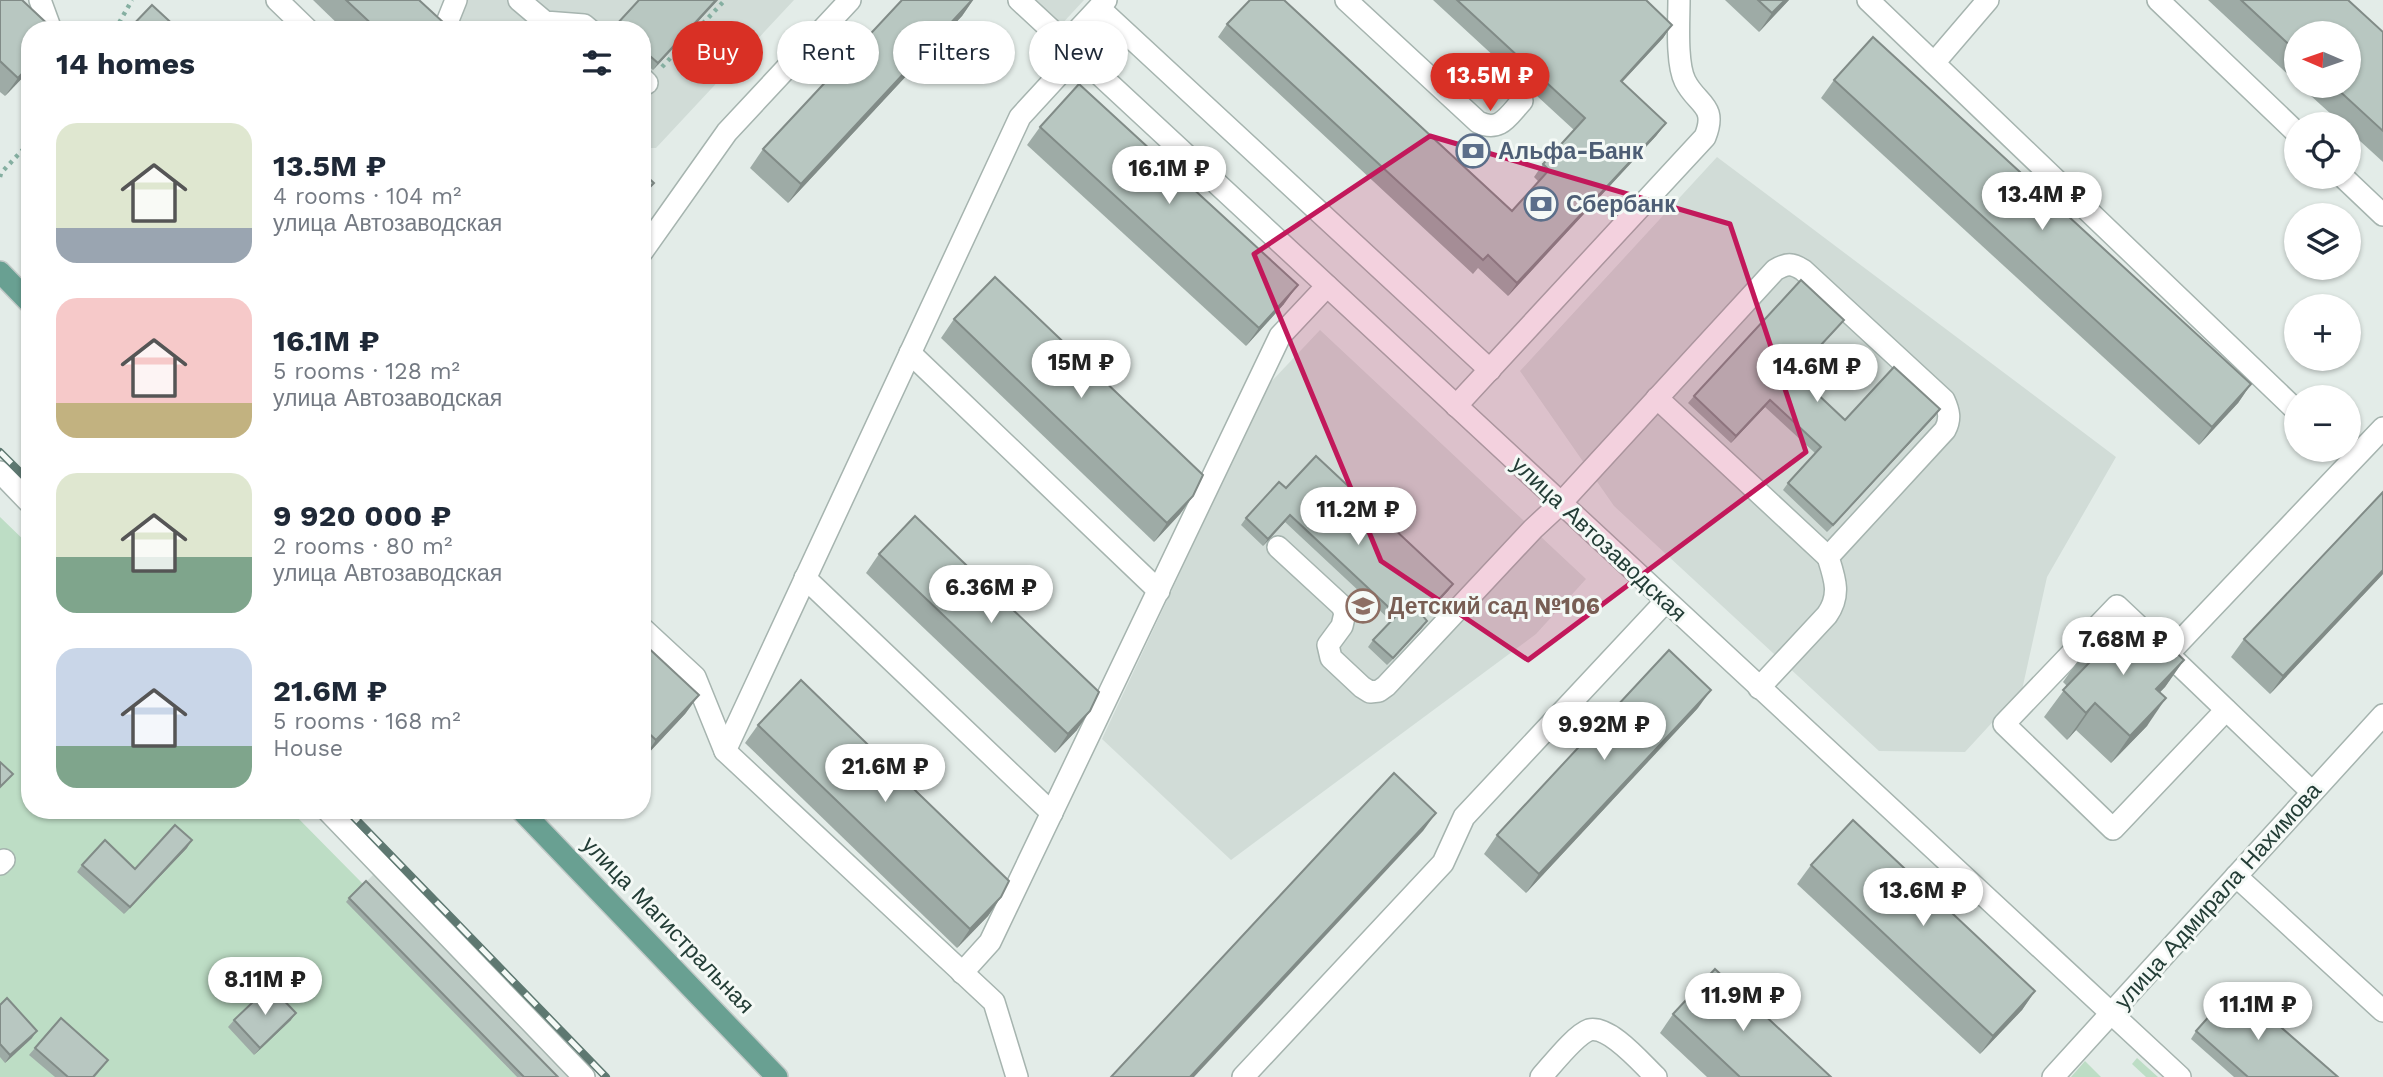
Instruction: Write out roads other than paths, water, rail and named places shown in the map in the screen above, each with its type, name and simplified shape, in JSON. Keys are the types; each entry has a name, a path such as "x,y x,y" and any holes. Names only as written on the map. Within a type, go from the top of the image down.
{"main road":[{"path":"0,272 21,294"},
{"name":"улица Магистральная","path":"531,819 776,1077"}],"street":[{"path":"40,0 48,21"},
{"path":"276,0 298,21"},
{"path":"448,21 456,0"},
{"path":"519,0 544,21"},
{"path":"651,239 727,132 850,0"},
{"name":"улица Автозаводская","path":"1019,0 1042,21"},
{"path":"1346,0 1478,122 1495,126 1504,121 1522,101"},
{"path":"1456,406 1705,137 1709,127 1709,114 1703,102 1684,80 1679,0"},
{"path":"1868,0 2284,398"},
{"path":"1934,63 1988,0"},
{"path":"2158,0 2284,121"},
{"path":"1091,21 1102,4 1490,370"},
{"path":"725,751 1020,117 1045,84"},
{"name":"улица Автозаводская","path":"1110,84 2180,1077"},
{"path":"2356,189 2383,215"},
{"path":"1278,547 1342,606 1345,613 1342,626 1328,645 1331,658 1362,687 1370,692 1379,691 1386,687 1533,529 1561,503 1776,270 1785,264 1794,264 1944,400 1949,410 1949,421 1945,430 1828,557"},
{"path":"962,973 990,942 1280,336 1327,286"},
{"path":"910,353 1159,591"},
{"path":"1657,398 1828,557 1837,593 1835,604 1759,688"},
{"path":"2361,444 2383,428"},
{"path":"2168,654 2339,462"},
{"path":"0,472 21,494"},
{"path":"805,578 1052,813"},
{"path":"1243,1077 1443,863 1464,817 1666,601"},
{"path":"2226,710 2113,829 2004,724 2117,606 2312,792"},
{"path":"651,636 695,677 725,751 994,1002 1017,1077"},
{"name":"улица Адмирала Нахимова","path":"2053,1077 2383,715"},
{"path":"336,819 584,1077"},
{"path":"2236,876 2383,1011"},
{"path":"1541,1077 1578,1038 1588,1031 1601,1030 1613,1037 1656,1077"}],"railway":[{"path":"0,452 21,473"},
{"path":"356,819 606,1077"}],"place":[{"name":"Альфа-Банк","path":"1473,151"},
{"name":"Сбербанк","path":"1541,204"},
{"name":"Детский сад №106","path":"1363,606"}]}
